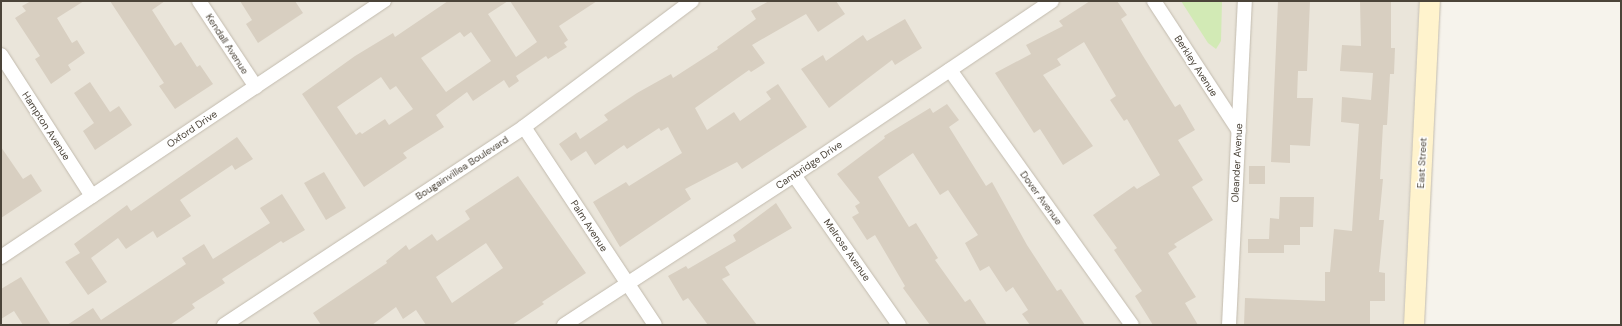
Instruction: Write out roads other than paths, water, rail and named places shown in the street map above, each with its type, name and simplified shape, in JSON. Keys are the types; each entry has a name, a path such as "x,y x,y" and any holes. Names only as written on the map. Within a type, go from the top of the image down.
{"main road":[{"name":"East Street","path":"1414,325 1430,1"}],"street":[{"name":"Kendall Avenue","path":"199,1 256,87"},
{"name":"Oxford Drive","path":"1,257 384,1"},
{"name":"Cambridge Drive","path":"564,325 794,175 1052,1"},
{"name":"Berkley Avenue","path":"1154,1 1238,131"},
{"name":"Oleander Avenue","path":"1229,325 1245,1"},
{"name":"Bougainvillea Boulevard","path":"224,325 524,127 685,3"},
{"name":"Hampton Avenue","path":"1,55 92,196"},
{"name":"Dover Avenue","path":"950,70 1132,325"},
{"name":"Palm Avenue","path":"524,127 655,325"},
{"name":"Melrose Avenue","path":"794,175 899,325"}]}
